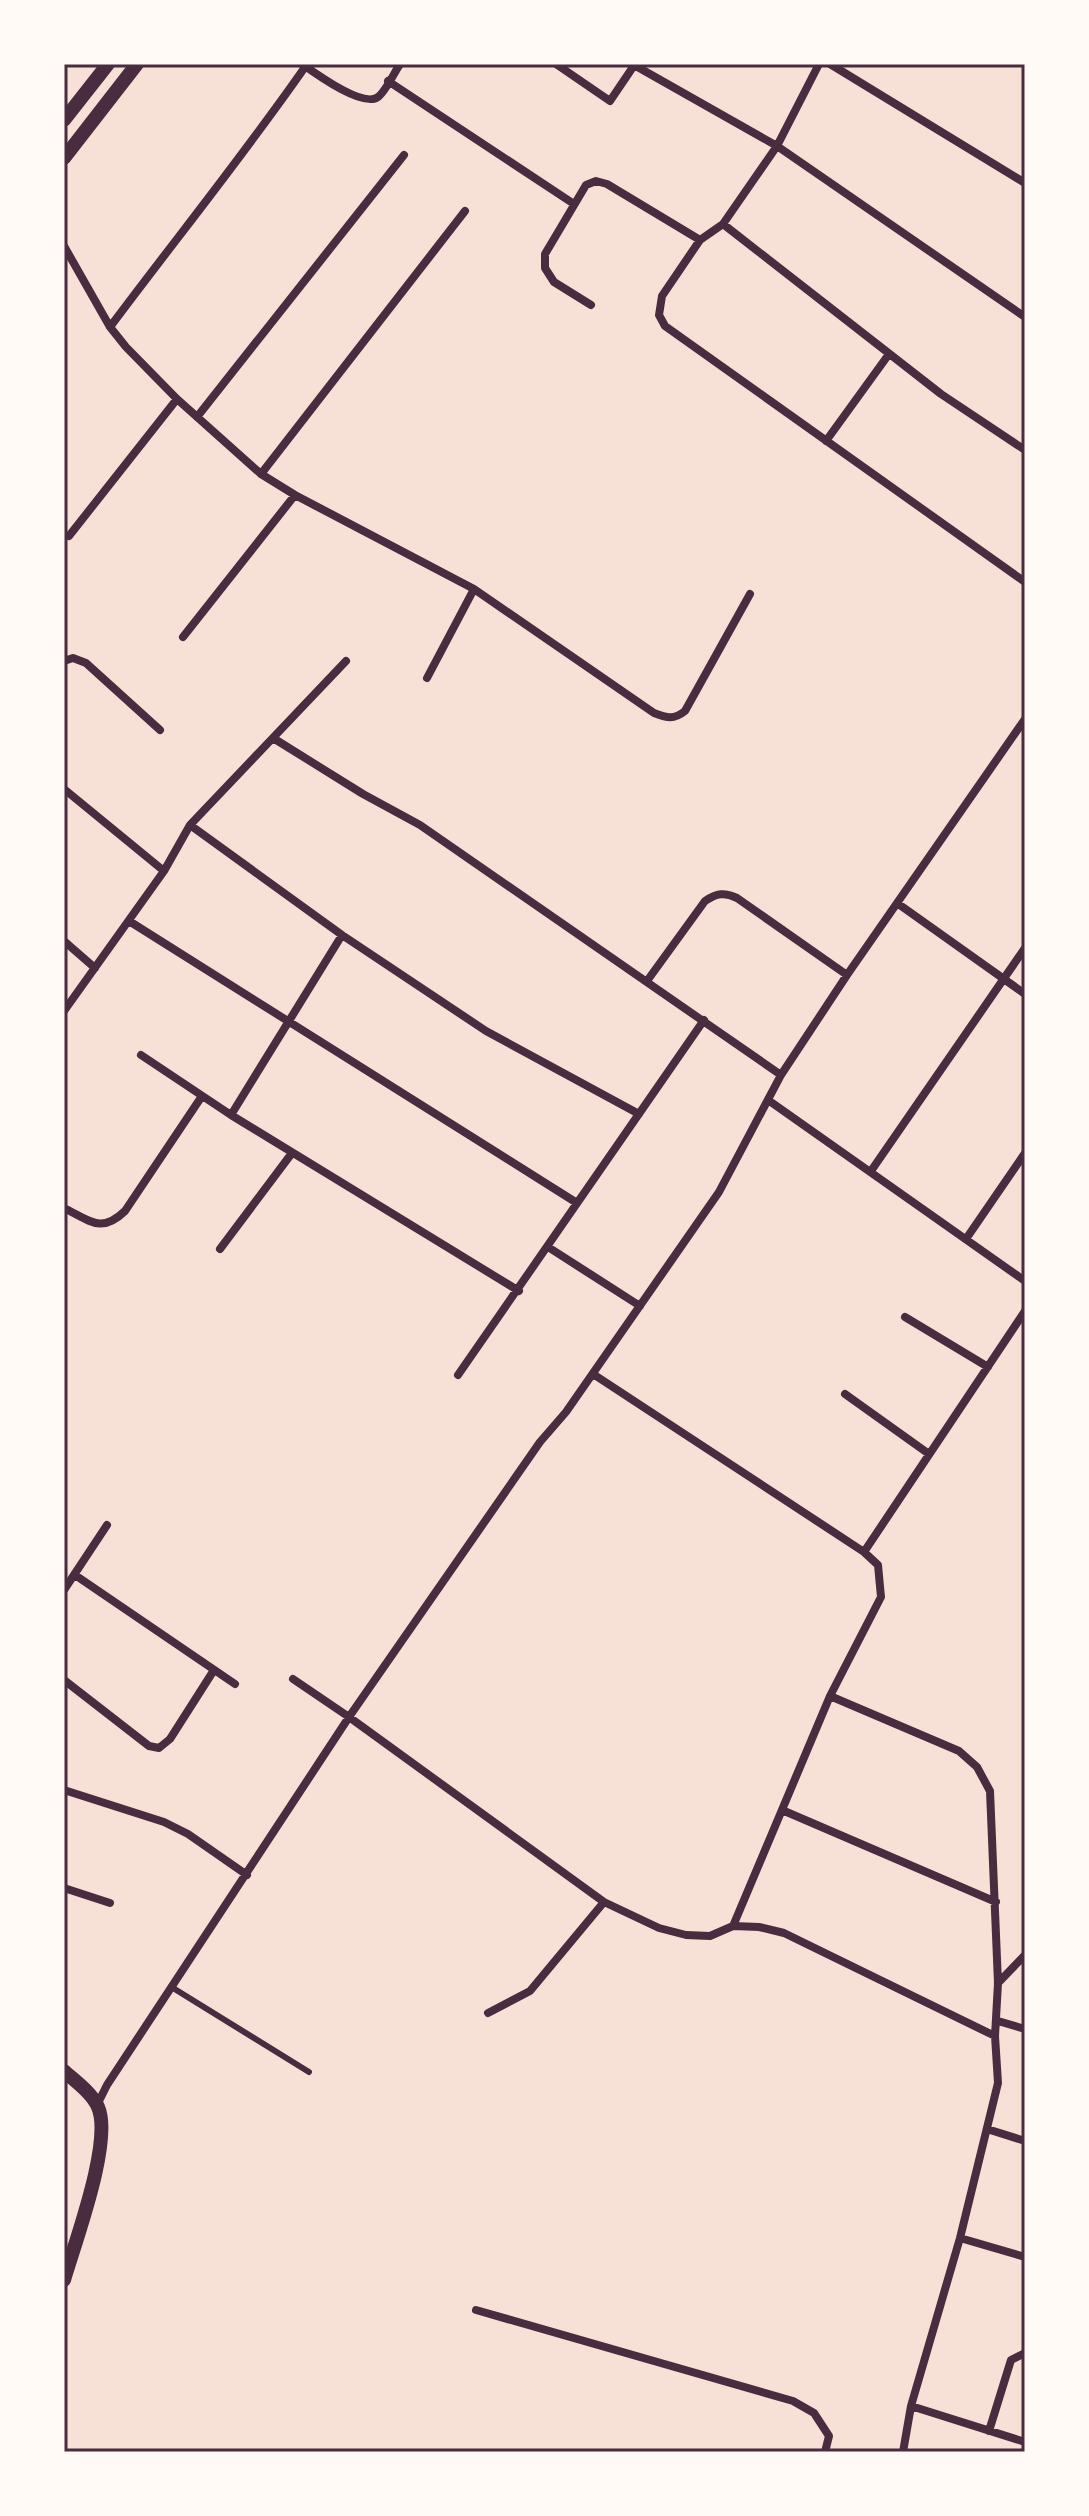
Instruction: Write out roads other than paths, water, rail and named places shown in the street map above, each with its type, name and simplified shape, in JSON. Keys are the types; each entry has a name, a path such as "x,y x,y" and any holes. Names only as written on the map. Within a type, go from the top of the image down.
{"street":[{"path":"64,120 108,64"},
{"path":"64,158 137,64"},
{"path":"110,327 197,210 244,154 304,65 356,97 367,100 379,97 400,64"},
{"path":"556,64 610,101 635,64 777,146 1025,317"},
{"path":"819,64 777,146 723,224 700,240 662,296 659,315 665,326 1025,582"},
{"path":"830,64 1025,183"},
{"path":"388,81 574,204"},
{"path":"197,417 404,155"},
{"path":"591,305 554,282 545,268 545,254 586,185 596,181 607,184 700,240"},
{"path":"261,474 465,211"},
{"path":"723,224 941,394 1025,450"},
{"path":"64,246 110,327 126,347 177,399 261,474 474,589 654,713 676,718 685,711 750,594"},
{"path":"826,441 889,354"},
{"path":"69,536 177,399"},
{"path":"183,637 295,495"},
{"path":"427,678 474,589"},
{"path":"64,661 73,658 86,663 160,730"},
{"path":"64,1011 164,871 190,825 346,661"},
{"path":"97,2105 107,2085 349,1717 719,1192 781,1075 1025,719"},
{"path":"273,738 420,825 781,1075"},
{"path":"64,789 164,871"},
{"path":"190,825 342,935 486,1031 639,1114"},
{"path":"647,981 705,901 716,893 727,893 737,898 847,975"},
{"path":"897,903 1025,994"},
{"path":"129,921 577,1203"},
{"path":"231,1115 342,935"},
{"path":"64,941 95,968"},
{"path":"871,1171 1025,948"},
{"path":"458,1375 704,1020"},
{"path":"141,1055 231,1115 519,1291"},
{"path":"64,1208 96,1225 112,1223 125,1211 202,1096"},
{"path":"768,1100 1025,1281"},
{"path":"220,1249 292,1153"},
{"path":"966,1239 1025,1153"},
{"path":"548,1247 640,1306"},
{"path":"864,1552 1025,1311"},
{"path":"905,1317 988,1367"},
{"path":"593,1374 864,1552 878,1565 881,1597 830,1696 733,1926"},
{"path":"845,1394 929,1454"},
{"path":"64,1590 107,1525"},
{"path":"75,1575 235,1684"},
{"path":"64,1680 149,1746 159,1748 170,1739 214,1670"},
{"path":"293,1679 604,1902 659,1928 686,1935 710,1936 733,1926 759,1927 784,1933 995,2036"},
{"path":"830,1696 959,1751 977,1767 990,1791 996,1902 998,2021 995,2036 998,2083 960,2238 911,2406 903,2452"},
{"path":"64,1790 164,1822 188,1834 247,1875"},
{"path":"782,1810 996,1902"},
{"path":"64,1888 110,1903"},
{"path":"488,2013 530,1991 604,1902"},
{"path":"998,1983 1025,1955"},
{"path":"998,2021 1025,2029"},
{"path":"64,2071 97,2105 103,2124 100,2147 64,2280"},
{"path":"987,2129 1025,2141"},
{"path":"960,2238 1025,2257"},
{"path":"476,2310 793,2401 814,2413 829,2436 825,2452"},
{"path":"989,2431 1011,2360 1025,2353"},
{"path":"911,2406 1025,2442"}],"lane":[{"path":"173,1988 309,2072"}]}
